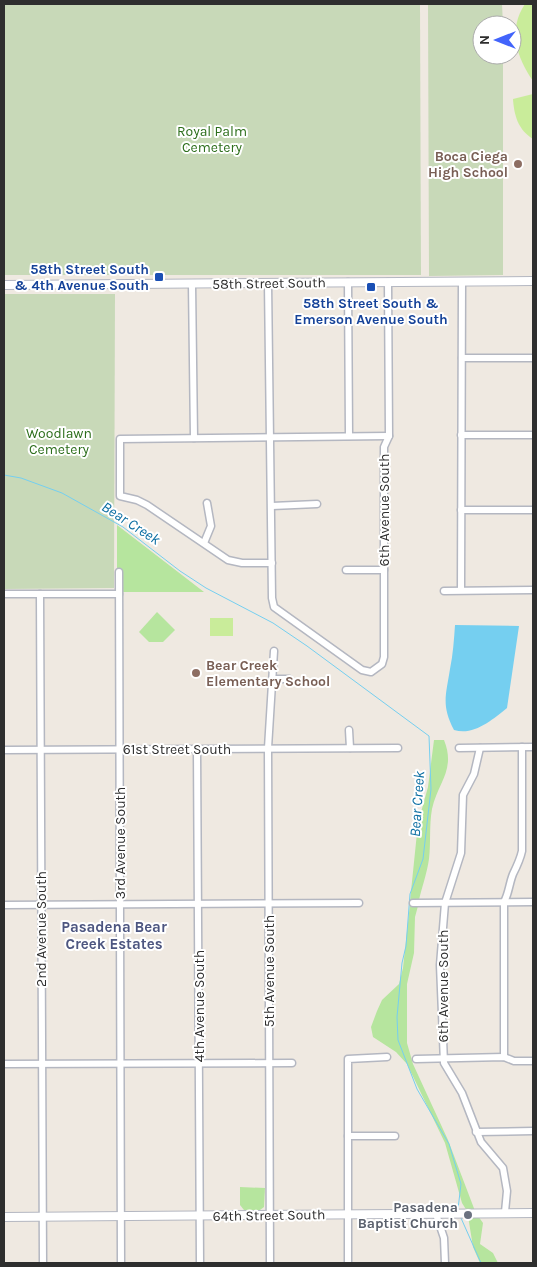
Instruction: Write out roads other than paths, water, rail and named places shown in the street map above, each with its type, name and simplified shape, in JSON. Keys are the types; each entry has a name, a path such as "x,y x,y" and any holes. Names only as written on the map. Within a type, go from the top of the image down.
{"street":[{"path":"348,282 349,436"},
{"name":"6th Avenue South","path":"272,563 274,607 362,670 370,672 382,664 384,657 384,447 389,436 388,282"},
{"path":"461,590 462,282"},
{"name":"58th Street South","path":"4,285 533,282"},
{"path":"268,283 270,438 272,506 272,563 242,563 228,560 147,505 137,500 120,496 120,439 270,438 389,436"},
{"path":"192,284 194,438"},
{"path":"462,358 533,358"},
{"path":"461,435 533,435"},
{"path":"204,544 211,526 207,502"},
{"path":"272,506 317,504"},
{"path":"461,510 533,510"},
{"path":"346,570 384,570"},
{"name":"3rd Avenue South","path":"119,572 121,1263"},
{"path":"444,591 533,590"},
{"path":"4,594 119,594"},
{"name":"2nd Avenue South","path":"40,594 43,1263"},
{"name":"5th Avenue South","path":"270,1263 268,748 274,679 274,651"},
{"path":"274,679 290,679"},
{"path":"349,730 350,748"},
{"path":"459,748 533,747"},
{"name":"61st Street South","path":"4,750 398,748"},
{"name":"6th Avenue South","path":"480,748 474,774 463,795 461,853 445,903 440,965 444,1057 447,1069 469,1109 481,1142 503,1168 507,1191 506,1212"},
{"path":"504,1058 504,902 509,895 513,875 520,863 522,851 522,748"},
{"name":"4th Avenue South","path":"197,749 200,1263"},
{"path":"413,903 533,902"},
{"path":"4,905 359,903"},
{"path":"348,1263 348,1059 387,1057"},
{"path":"416,1059 444,1057 504,1058 514,1061 533,1061"},
{"path":"4,1064 292,1063"},
{"path":"476,1132 533,1131"},
{"path":"348,1136 395,1136"},
{"name":"64th Street South","path":"4,1217 533,1213"},
{"path":"436,1214 444,1238 445,1263"}],"water":[{"path":"455,625 519,626 507,708 482,726 469,731 454,730 446,707 446,693 453,652"}],"waterway":[{"name":"Bear Creek","path":"4,475 21,478 62,493 123,527 180,571 206,588 273,623 307,646 429,736 431,789 423,859 410,894 397,1017 398,1040 417,1089 449,1144 461,1184 458,1209"},
{"name":"Bear Creek","path":"461,1218 481,1263"}],"place":[{"name":"Boca Ciega High School","path":"518,164"},
{"name":"58th Street South & 4th Avenue South","path":"159,277"},
{"name":"58th Street South & Emerson Avenue South","path":"371,287"},
{"name":"Bear Creek Elementary School","path":"196,673"},
{"name":"Pasadena Baptist Church","path":"468,1215"}],"district":[{"name":"Pasadena Bear Creek Estates","path":"114,936"}],"park label":[{"name":"Royal Palm Cemetery","path":"212,140"},
{"name":"Woodlawn Cemetery","path":"59,442"}]}
